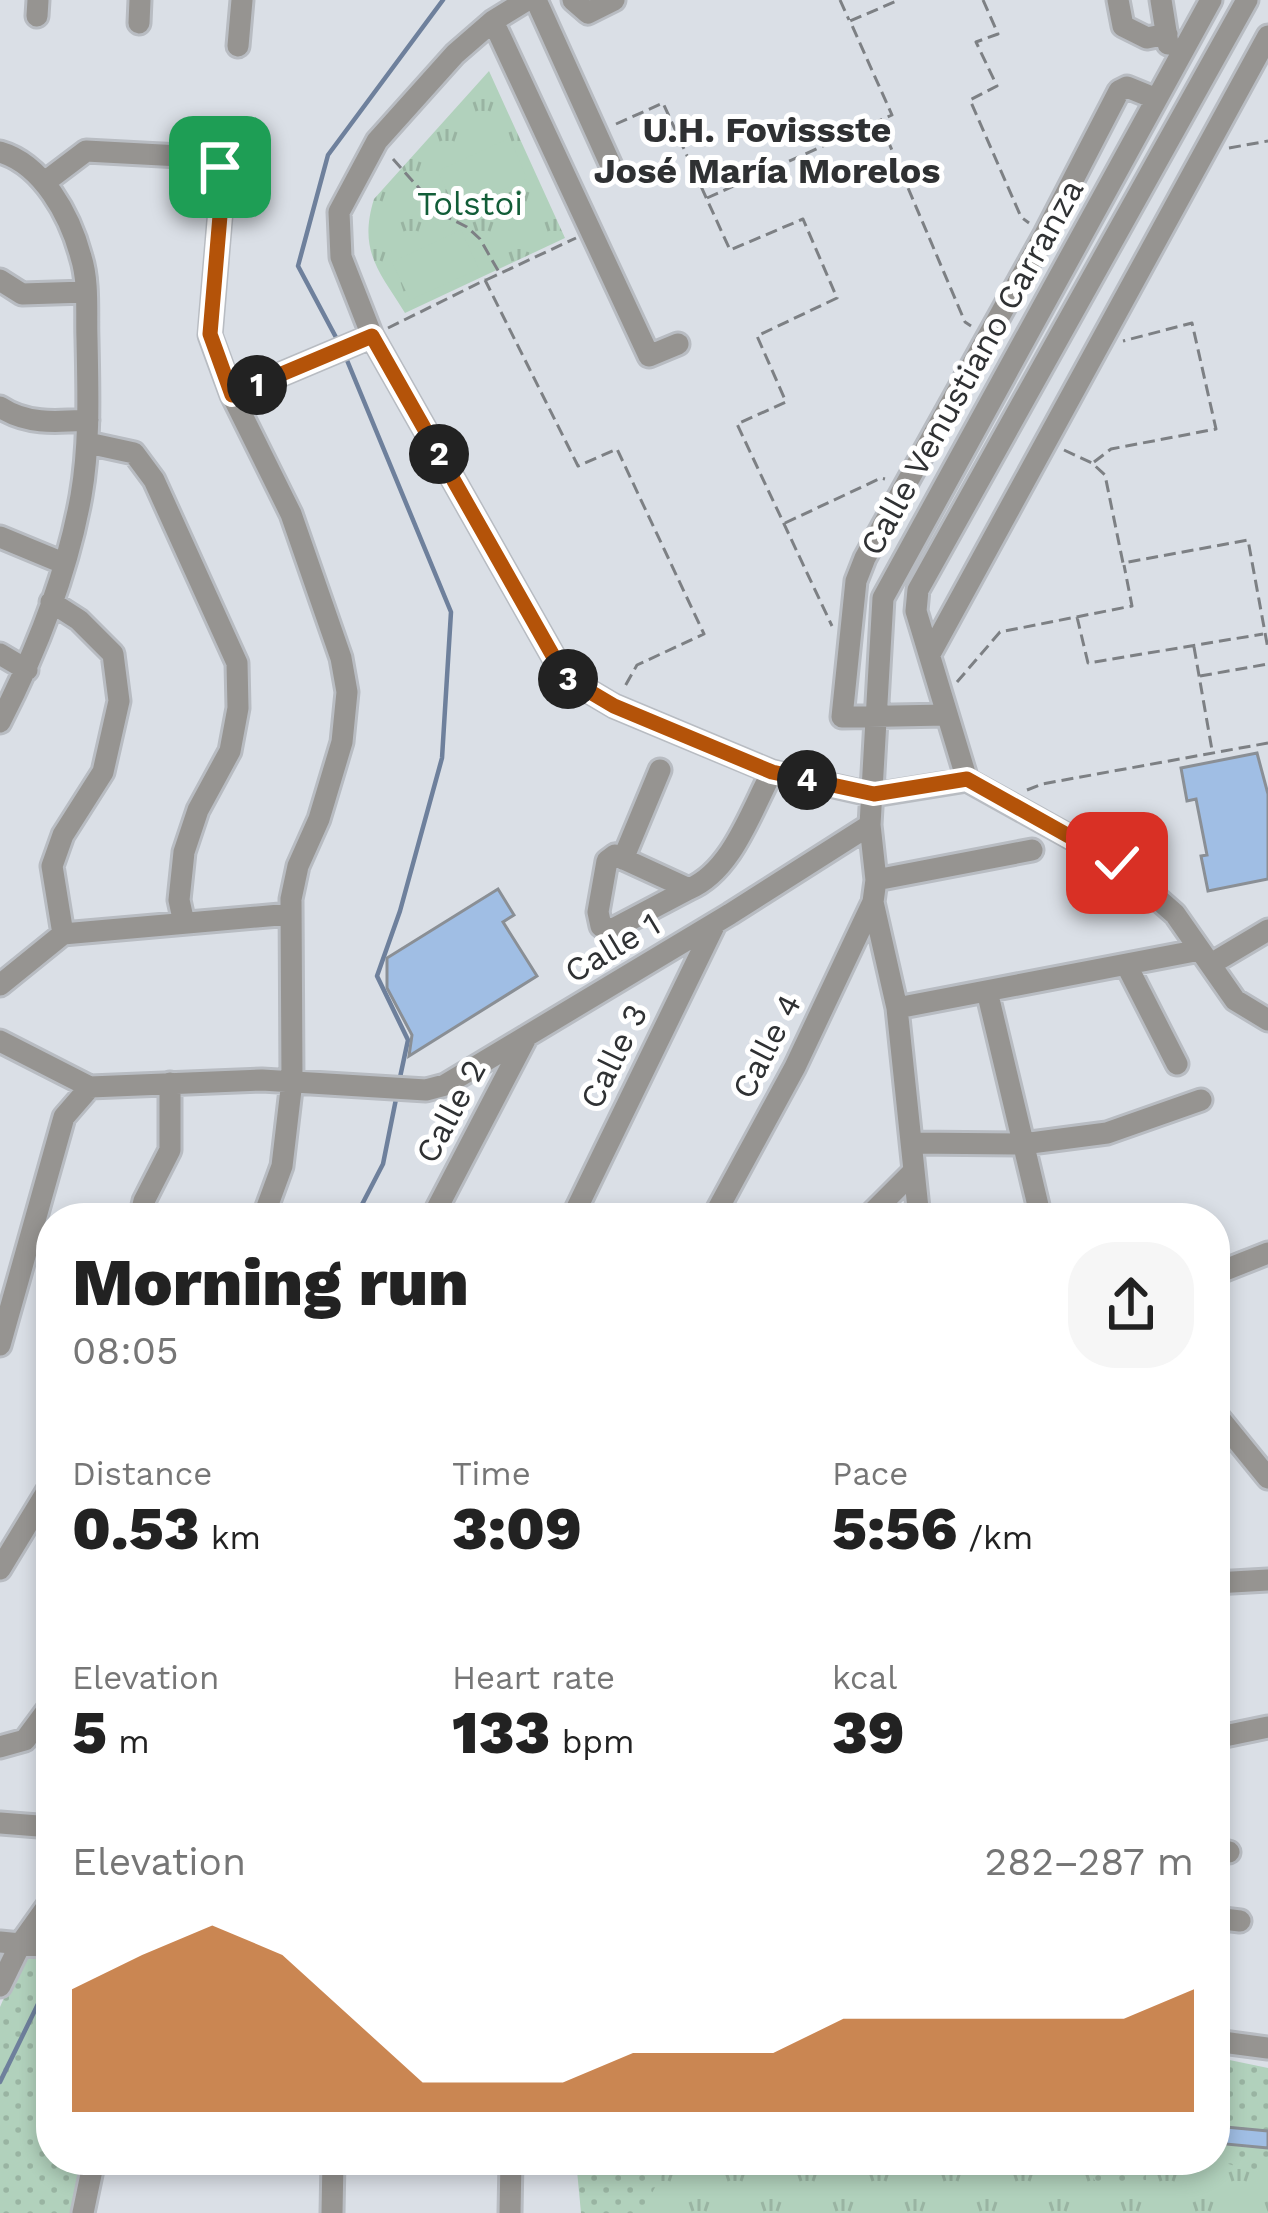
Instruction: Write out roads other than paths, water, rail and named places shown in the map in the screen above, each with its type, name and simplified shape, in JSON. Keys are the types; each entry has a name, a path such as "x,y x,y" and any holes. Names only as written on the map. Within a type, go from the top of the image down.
{"street":[{"path":"238,46 242,0"},
{"path":"613,170 531,0 493,21 455,54 377,141 339,212 341,257 372,336 565,677 614,706 772,772 874,794 967,779 1117,863 1175,914 1235,1000 1268,1020"},
{"path":"574,0 588,14 614,0"},
{"path":"1118,0 1123,26 1147,38 1166,34"},
{"path":"1161,0 1172,68"},
{"name":"Calle Venustiano Carranza","path":"917,1203 897,1008 875,891 870,825 883,598 1211,0"},
{"name":"Calle Venustiano Carranza","path":"967,779 916,610 918,590 1247,0"},
{"path":"493,21 649,356 678,344"},
{"path":"930,654 1268,36"},
{"path":"944,707 879,719 848,719 840,713 856,581 1119,91 1127,87 1154,98"},
{"path":"45,182 86,151 200,157 220,167 210,334 232,395 291,514 334,636 347,692 342,742 319,819 298,866 291,914 292,1081 282,1166 268,1203"},
{"path":"0,152 19,157 45,182 82,257 88,432 80,500 63,563 26,670 0,722"},
{"path":"0,280 22,295 86,292"},
{"path":"232,395 372,336"},
{"path":"0,407 13,415 88,432 134,453 154,480 236,663 238,708 230,751 198,810 184,852 179,900 184,922"},
{"path":"0,537 63,563"},
{"path":"51,602 79,620 113,654 119,701 103,772 64,835 52,866 62,934"},
{"path":"0,654 26,670"},
{"path":"623,859 661,770"},
{"path":"689,889 615,855 608,860 598,912 601,926 613,929 706,882 720,868 772,772"},
{"name":"Calle 1","path":"90,1088 292,1081 425,1090 445,1085 870,825"},
{"path":"875,891 1032,850"},
{"name":"Calle 4","path":"721,1203 795,1066 875,891"},
{"path":"0,986 62,934 291,914"},
{"name":"Calle 3","path":"579,1203 715,924"},
{"path":"897,1008 1205,957 1268,930"},
{"path":"1127,967 1177,1064"},
{"path":"987,991 1037,1203"},
{"path":"1235,1000 1268,998"},
{"name":"Calle 2","path":"440,1203 527,1036"},
{"path":"0,1041 90,1088 64,1117 40,1203"},
{"path":"144,1203 170,1150 170,1084"},
{"path":"912,1144 1023,1144 1107,1133 1201,1100"},
{"path":"882,1203 914,1171"},
{"path":"0,1345 36,1217"},
{"path":"1230,1268 1268,1253"},
{"path":"1230,1431 1268,1478"},
{"path":"0,1568 36,1509"},
{"path":"1230,1582 1268,1580"},
{"path":"0,1747 26,1740 36,1726"},
{"path":"1230,1735 1268,1727"},
{"path":"0,1823 36,1826"},
{"path":"0,1986 10,1942 36,1916"},
{"path":"1230,1920 1240,1921"},
{"path":"1230,2043 1268,2048"},
{"path":"83,2213 91,2175"},
{"path":"332,2213 333,2175"},
{"path":"510,2213 511,2175"}],"waterway":[{"path":"339,343 298,266 328,155 443,0"},
{"path":"344,353 451,612 442,758 377,976 408,1040 399,1082"},
{"path":"363,1203 383,1164 397,1094"},
{"path":"0,2082 36,2008"}],"district":[{"name":"U.H. Fovissste José María Morelos","path":"767,150"}],"park label":[{"name":"Tolstoi","path":"470,203"}]}
